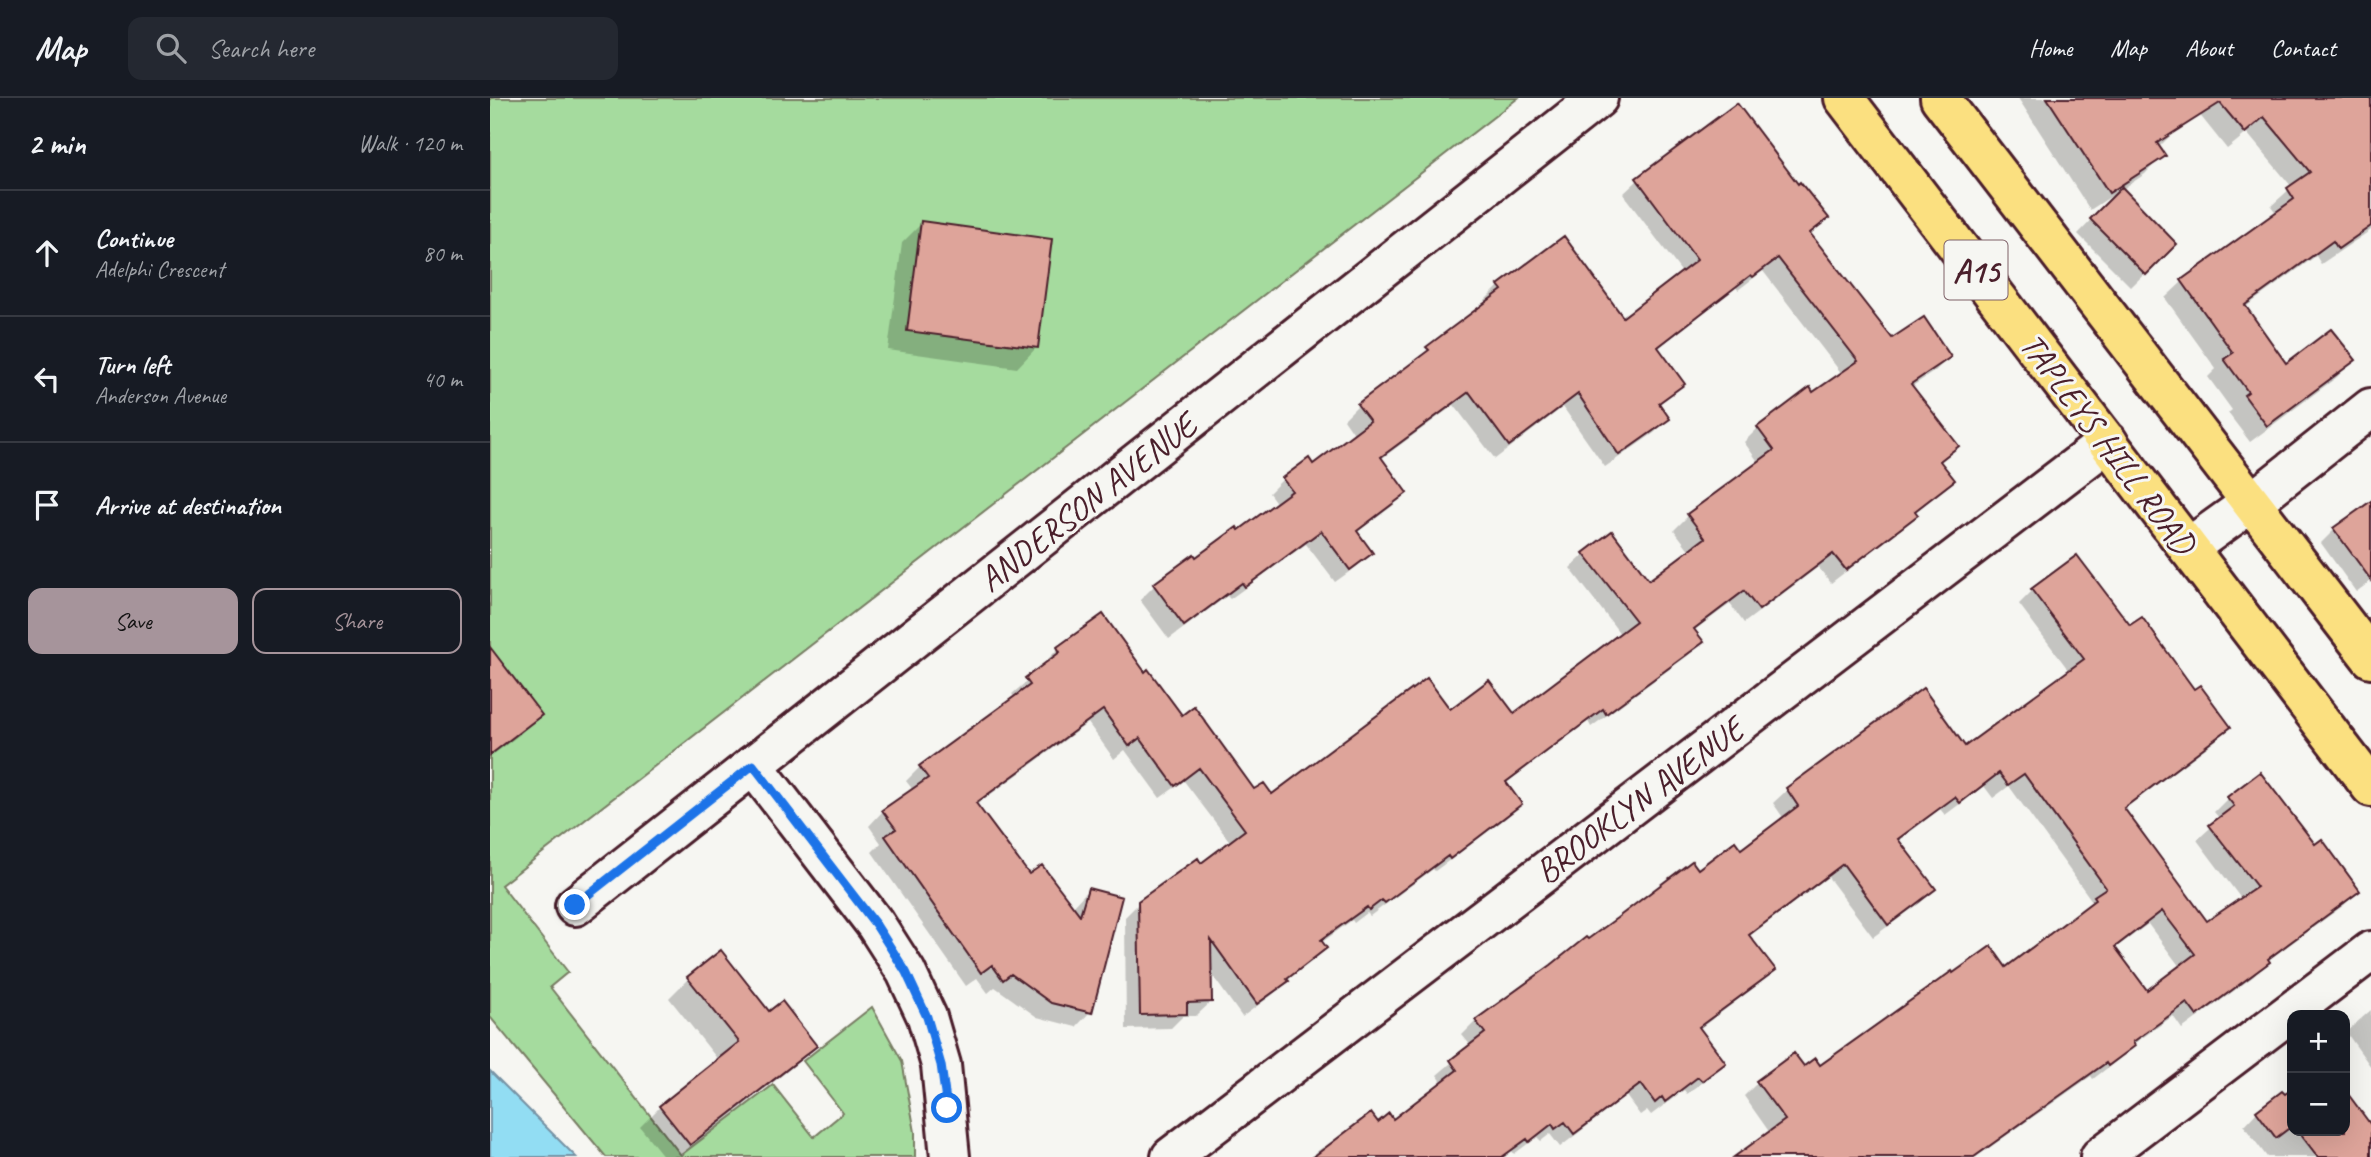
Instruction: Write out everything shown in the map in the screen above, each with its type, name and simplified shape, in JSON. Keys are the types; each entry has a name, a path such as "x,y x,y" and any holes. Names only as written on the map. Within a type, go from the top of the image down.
{"main road":[{"name":"TAPLEYS HILL ROAD","path":"1844,98 2371,788"},
{"name":"A15","path":"1940,98 2371,658"}],"street":[{"name":"ANDERSON AVENUE","path":"575,905 1598,98"},
{"path":"2188,548 2252,502 2371,408"},
{"name":"BROOKLYN AVENUE","path":"1171,1157 2108,442"},
{"path":"753,765 876,925 906,972 927,1017 941,1065 950,1157"},
{"path":"2101,1157 2371,951"}],"green space":[{"path":"490,98 1518,98 501,885 568,972 550,987 681,1155 773,1085 814,1137 843,1113 803,1061 872,1007 902,1061 915,1132 915,1157 606,1157 490,1017"}],"water":[{"path":"490,1071 576,1157 490,1157"}],"building":[{"path":"2047,98 2371,98 2371,226 2338,249 2333,241 2245,305 2286,363 2331,329 2356,360 2267,426 2244,395 2248,392 2224,359 2233,353 2181,280 2294,199 2287,188 2310,172 2264,117 2245,133 2220,103 2157,143 2166,156 2109,193"},
{"path":"1737,103 1798,184 1800,182 1829,218 1810,233 1892,338 1924,317 1951,357 1911,384 1959,446 1940,461 1955,480 1915,511 1918,515 1846,570 1833,554 1759,610 1744,591 1694,629 1704,642 1606,714 1603,709 1506,782 1522,804 1450,859 1448,856 1385,903 1382,900 1369,910 1367,907 1321,940 1327,948 1257,1004 1211,940 1212,1002 1187,1003 1187,1014 1140,1015 1138,901 1198,858 1201,863 1245,830 1199,768 1175,786 1140,738 1129,746 1103,710 976,803 1029,874 1042,865 1080,915 1088,888 1122,897 1092,1013 1051,1003 1011,974 1003,980 992,965 981,973 885,836 896,829 882,810 928,778 919,766 1030,685 1025,678 1060,652 1057,647 1103,614 1145,672 1148,669 1182,715 1194,706 1254,789 1264,783 1272,794 1427,678 1450,709 1489,680 1514,713 1636,621 1583,553 1612,531 1649,580 1705,538 1687,514 1774,450 1757,427 1810,387 1813,392 1858,361 1778,258 1753,277 1751,275 1658,347 1685,384 1659,403 1670,419 1619,455 1578,394 1509,446 1469,392 1381,457 1407,493 1357,531 1373,553 1350,570 1321,531 1245,587 1242,583 1184,626 1153,584 1237,527 1239,530 1292,491 1282,478 1309,458 1313,464 1370,421 1357,404 1429,350 1426,347 1502,290 1498,285 1564,236 1623,317 1697,260 1636,178"},
{"path":"2122,187 2177,244 2146,275 2090,219"},
{"path":"921,221 1052,239 1038,348 907,331"},
{"path":"2371,501 2371,580 2333,528"},
{"path":"2077,555 2130,625 2142,617 2194,689 2200,685 2231,727 2124,808 2207,921 2257,887 2209,825 2234,806 2227,797 2260,772 2315,844 2322,839 2360,891 2197,1016 2187,1003 2133,1042 2135,1046 2108,1066 2106,1063 1974,1157 1734,1157 1785,1120 1756,1081 1794,1053 1804,1066 1815,1058 1820,1065 1991,946 2006,967 2096,899 2094,896 2106,888 2024,774 2008,785 1999,773 1960,803 1955,797 1898,839 1936,889 1888,925 1843,864 1749,935 1776,970 1699,1027 1726,1063 1702,1081 1698,1077 1665,1102 1662,1097 1655,1103 1641,1084 1574,1134 1565,1122 1555,1129 1552,1124 1529,1142 1527,1139 1502,1157 1313,1157 1371,1113 1378,1122 1389,1113 1393,1119 1457,1070 1450,1060 1485,1033 1475,1020 1692,861 1698,869 1735,841 1741,849 1798,806 1786,788 1923,688 1965,746 2084,659 2031,589","holes":["2162,911 2195,954 2147,990 2115,947"]},
{"path":"490,647 542,715 490,755"},
{"path":"721,950 769,1011 782,1001 817,1046 690,1145 659,1106 739,1042 687,977"},
{"path":"2282,1091 2287,1093 2287,1130 2276,1138 2256,1111"},
{"path":"2350,1097 2371,1125 2371,1157 2318,1157 2302,1136 2350,1136"}],"route":[{"path":"575,905 753,765 876,925 906,972 927,1017 941,1065 947,1108"}]}
